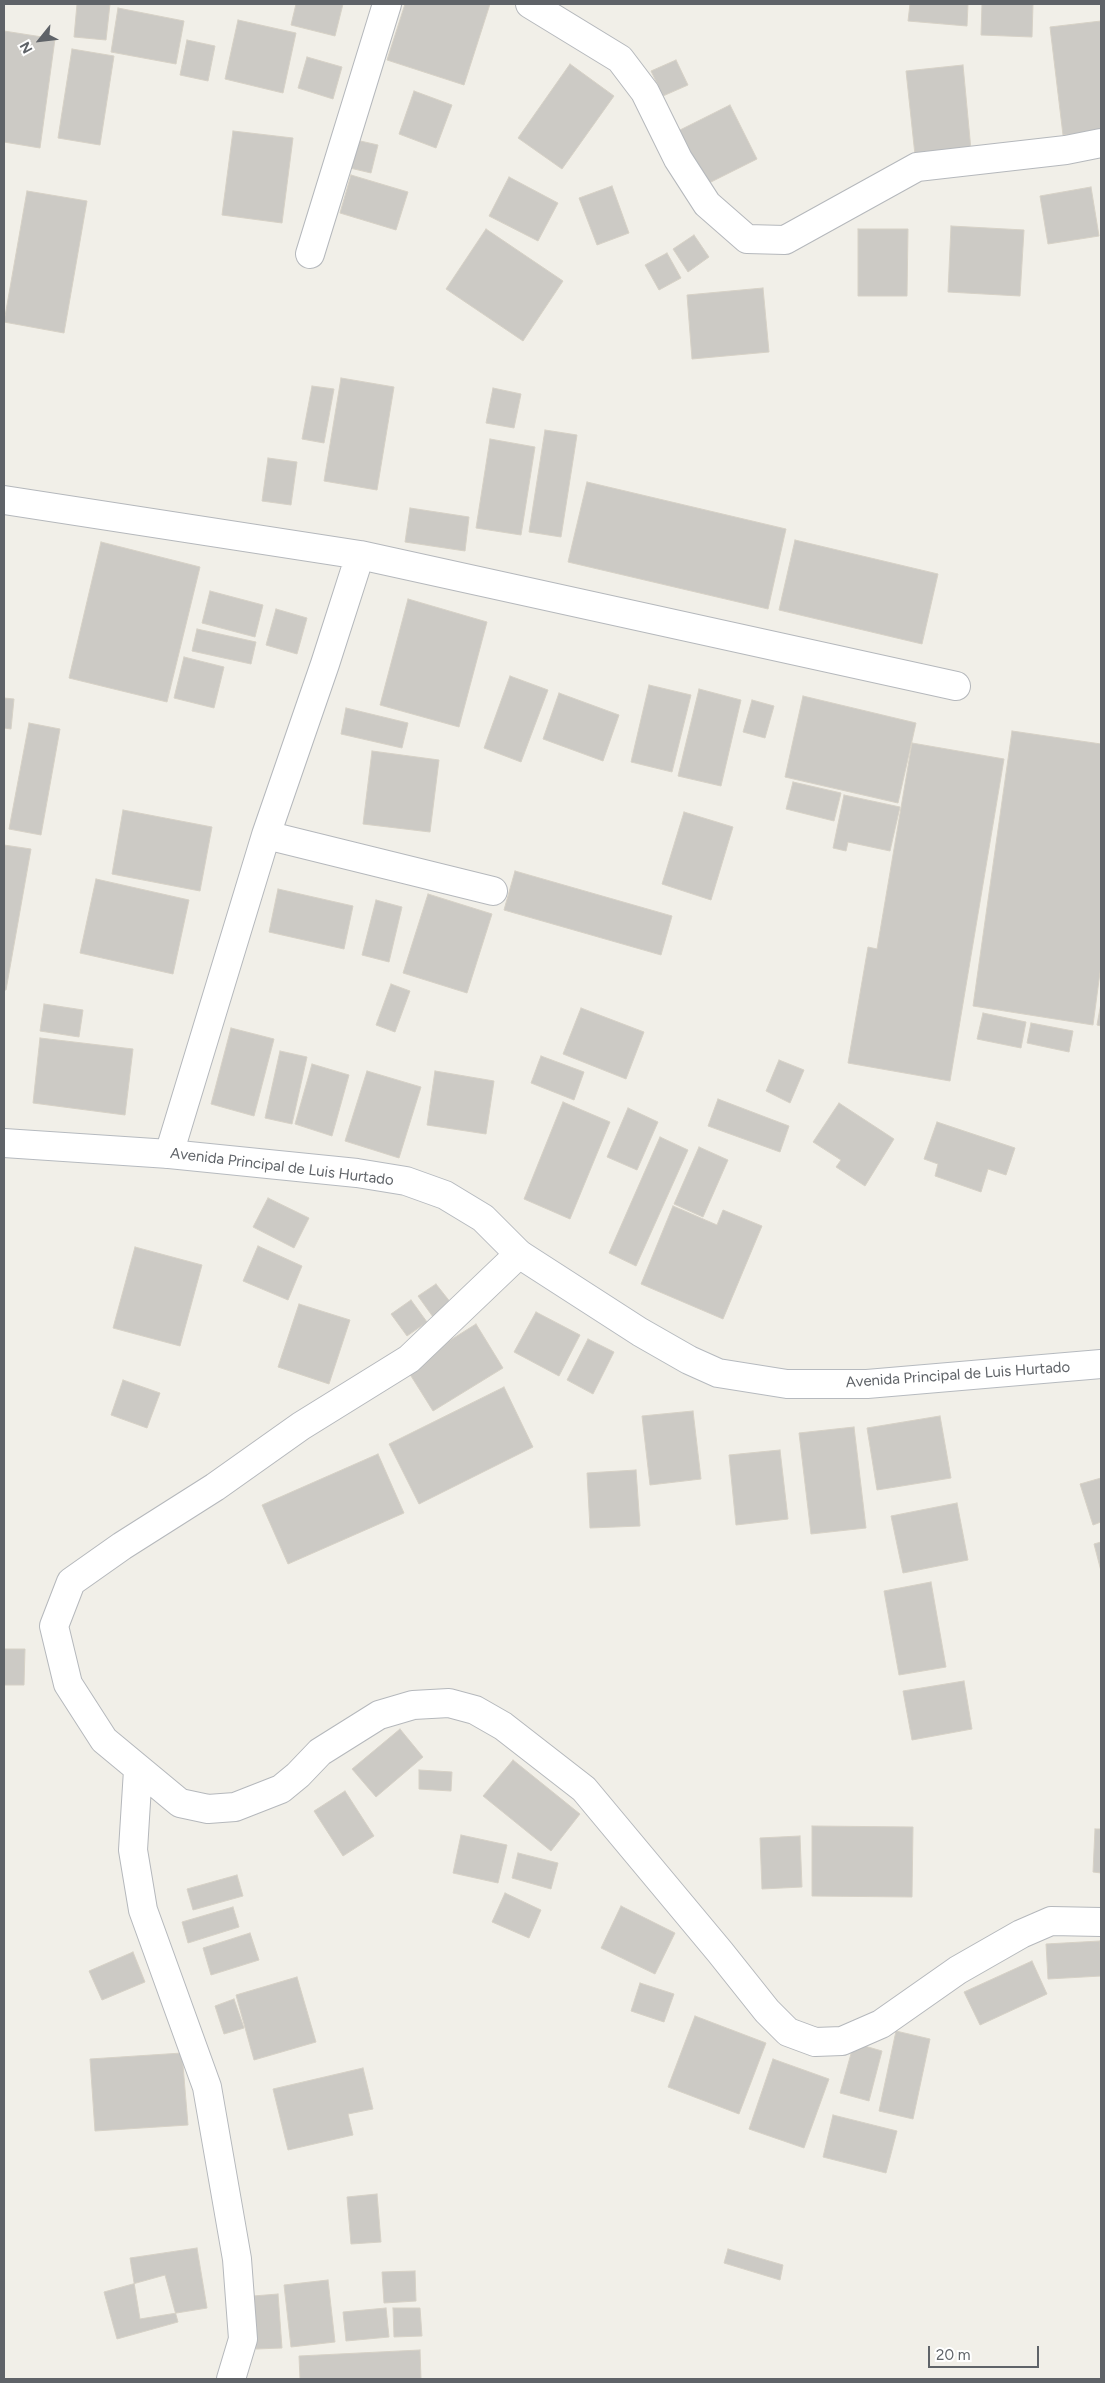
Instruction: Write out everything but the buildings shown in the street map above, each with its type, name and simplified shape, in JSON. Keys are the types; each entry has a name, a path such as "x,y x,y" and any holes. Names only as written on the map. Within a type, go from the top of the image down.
{"street":[{"path":"310,254 387,4"},
{"path":"530,4 620,59 645,92 678,159 707,204 747,239 785,240 916,167 1066,150 1101,143"},
{"path":"4,500 360,555 956,686"},
{"path":"169,1154 266,835 325,664 360,555"},
{"path":"266,835 493,891"},
{"name":"Avenida Principal de Luis Hurtado","path":"4,1143 169,1154 357,1173 406,1181 445,1196 483,1218 519,1254 640,1332 689,1360 718,1373 787,1384 867,1384 1101,1364"},
{"path":"519,1254 409,1359 301,1426 215,1487 122,1546 71,1582 54,1626 68,1684 104,1740 180,1803 208,1809 235,1807 281,1789 298,1775 320,1752 379,1715 413,1705 449,1703 475,1710 503,1726 584,1789 720,1952 766,2011 788,2032 815,2042 842,2041 881,2024 958,1970 1021,1934 1051,1922 1101,1922"},
{"path":"138,1770 133,1850 143,1910 208,2087 237,2259 242,2339 231,2379"}]}
